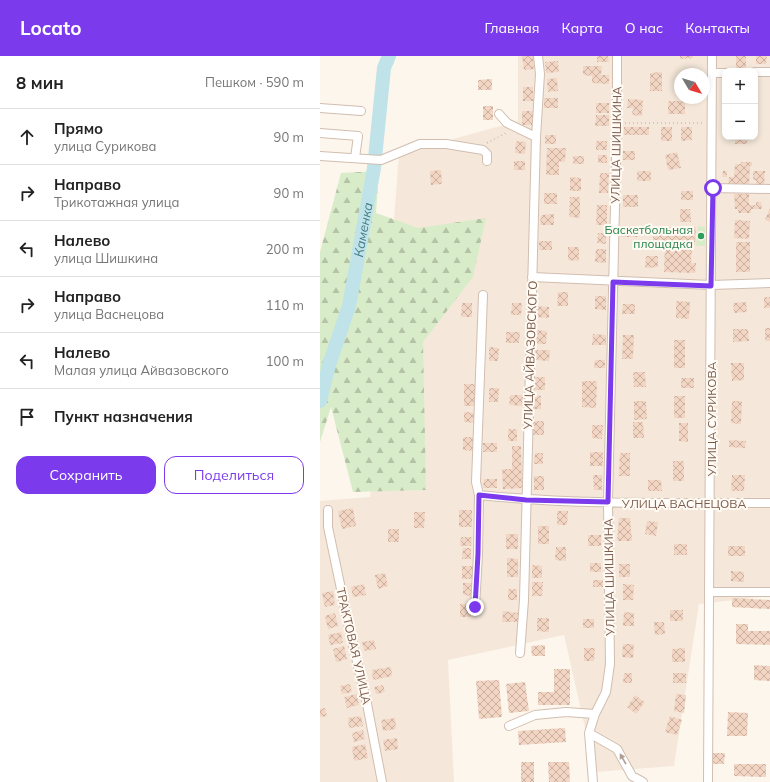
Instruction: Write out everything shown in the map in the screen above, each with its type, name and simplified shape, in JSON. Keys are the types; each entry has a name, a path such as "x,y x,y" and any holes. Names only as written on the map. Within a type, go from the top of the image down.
{"street":[{"name":"УЛИЦА АЙВАЗОВСКОГО","path":"520,653 524,600 536,137 540,74 538,56"},
{"name":"УЛИЦА ШИШКИНА","path":"593,782 589,733 595,714 606,692 610,664 608,502 617,122 617,56"},
{"name":"УЛИЦА СУРИКОВА","path":"708,782 713,188 712,56"},
{"path":"758,72 770,72"},
{"path":"712,73 722,73"},
{"path":"320,108 361,111"},
{"path":"499,114 507,123 536,137"},
{"path":"320,133 358,136 355,158"},
{"path":"320,156 381,160 420,144 446,144 478,148 487,154 487,161"},
{"path":"713,188 770,189"},
{"path":"532,277 711,286 770,283"},
{"path":"475,607 479,495 476,482 480,410 481,311 483,295"},
{"name":"УЛИЦА ВАСНЕЦОВА","path":"479,495 526,500 770,503"},
{"name":"ТРАКТОВАЯ УЛИЦА","path":"328,510 328,527 350,632 368,704 382,782"},
{"path":"709,592 770,592"},
{"path":"509,726 535,715 566,712 595,714"},
{"path":"589,733 617,749 632,776 644,782"}],"path":[{"path":"617,122 658,124 713,123"},
{"path":"478,148 517,127"}],"shaded area":[{"path":"518,56 770,56 770,596 699,604 674,766 595,772 564,635 448,660 454,782 320,782 320,501 370,497 379,417 399,154 518,121"}],"green space":[{"path":"379,171 376,213 418,228 486,218 473,277 423,342 426,490 353,492 331,407 320,442 320,252 341,173"},
{"name":"Баскетбольная площадка","path":"698,226 705,227 705,246 696,246"}],"building":[{"path":"522,56 533,56 534,69 524,70"},
{"path":"597,56 608,56 609,62 597,62"},
{"path":"680,56 693,56 693,58 680,59"},
{"path":"736,56 746,56 746,68 736,68"},
{"path":"756,56 767,56 766,64 756,64"},
{"path":"558,61 559,72 546,73 545,62"},
{"path":"583,66 602,66 601,75 609,75 609,84 592,83 592,76 583,75"},
{"path":"662,72 662,91 650,91 650,73"},
{"path":"557,78 558,91 548,92 547,79"},
{"path":"492,79 492,90 478,90 478,80"},
{"path":"523,87 533,87 533,101 523,101"},
{"path":"544,98 558,98 558,108 544,108"},
{"path":"628,99 643,100 642,116 632,115 633,108 627,108"},
{"path":"668,101 674,101 674,104 685,104 685,114 668,114"},
{"path":"596,103 609,103 609,113 596,113"},
{"path":"483,106 493,106 493,120 483,120"},
{"path":"522,111 533,111 533,125 522,125"},
{"path":"596,115 609,115 609,126 595,126"},
{"path":"624,127 649,127 649,135 624,135"},
{"path":"661,127 672,127 672,141 661,141"},
{"path":"681,127 692,127 692,140 681,141"},
{"path":"545,135 556,135 556,144 545,144"},
{"path":"735,140 747,140 747,144 735,144"},
{"path":"516,141 526,142 525,154 515,153"},
{"path":"596,141 607,141 607,150 596,150"},
{"path":"547,148 566,148 565,162 559,161 559,175 546,175"},
{"path":"623,151 635,151 635,160 623,160"},
{"path":"677,152 681,168 668,170 665,155"},
{"path":"598,155 607,155 607,163 598,163"},
{"path":"573,156 584,156 584,164 573,164"},
{"path":"514,161 525,161 525,170 514,170"},
{"path":"741,162 752,162 752,166 750,166 749,186 728,185 729,177 734,177 735,164 741,164"},
{"path":"441,170 442,184 431,185 430,171"},
{"path":"637,171 651,171 651,181 637,181"},
{"path":"723,171 727,171 727,177 722,177"},
{"path":"753,171 765,171 764,185 756,184 756,180 753,180"},
{"path":"600,173 609,173 608,193 599,193"},
{"path":"570,177 581,178 581,191 570,191"},
{"path":"681,191 693,191 693,200 681,200"},
{"path":"544,193 557,193 557,204 544,204"},
{"path":"734,194 749,194 749,205 756,205 756,202 761,202 762,209 751,209 751,213 738,213 738,209 735,209"},
{"path":"623,195 638,195 638,207 623,207"},
{"path":"570,197 580,197 580,218 569,217"},
{"path":"597,205 607,205 607,225 596,225"},
{"path":"770,208 770,222 765,220"},
{"path":"680,209 690,209 691,222 680,222"},
{"path":"554,214 554,225 540,225 541,215"},
{"path":"735,220 750,221 749,239 734,238"},
{"path":"622,226 638,227 638,237 621,237"},
{"path":"653,227 696,227 695,245 692,245 691,263 696,263 695,273 664,272 665,245 653,245"},
{"path":"598,233 606,233 606,244 597,243"},
{"path":"539,241 552,241 552,250 539,250"},
{"path":"736,242 750,242 750,272 736,272"},
{"path":"568,247 579,247 579,261 568,260"},
{"path":"596,249 606,249 606,263 595,262"},
{"path":"646,256 658,256 658,267 645,268"},
{"path":"558,292 568,292 568,306 557,306"},
{"path":"595,296 606,296 606,310 595,309"},
{"path":"764,297 770,297 770,308 764,308"},
{"path":"676,301 690,302 689,319 676,318"},
{"path":"746,302 747,312 734,313 733,303"},
{"path":"462,303 472,303 472,317 461,317"},
{"path":"512,303 522,303 521,315 511,315"},
{"path":"623,304 635,304 635,314 622,314"},
{"path":"536,306 549,307 549,318 535,317"},
{"path":"765,328 770,328 770,341 765,341"},
{"path":"733,329 748,329 749,341 733,342"},
{"path":"536,330 547,331 546,344 536,344"},
{"path":"506,332 520,332 519,343 506,343"},
{"path":"593,334 606,335 606,345 592,345"},
{"path":"623,335 634,335 633,359 622,359"},
{"path":"674,340 685,340 685,368 674,368"},
{"path":"489,347 499,348 498,361 489,361"},
{"path":"536,350 550,350 549,361 536,360"},
{"path":"595,360 605,360 605,368 594,368"},
{"path":"731,363 744,363 744,380 732,381"},
{"path":"633,372 645,372 646,387 634,387"},
{"path":"534,377 545,377 545,390 534,390"},
{"path":"681,378 694,378 694,388 681,388"},
{"path":"582,381 597,381 596,408 582,407"},
{"path":"464,384 475,384 475,406 464,406"},
{"path":"489,388 499,388 498,402 489,402"},
{"path":"510,395 523,395 523,406 509,405"},
{"path":"534,395 541,396 541,409 533,409"},
{"path":"674,396 685,396 685,418 674,418"},
{"path":"634,401 646,401 647,419 634,420"},
{"path":"732,401 742,401 741,424 731,423"},
{"path":"464,412 476,413 476,423 464,422"},
{"path":"533,421 544,421 544,435 533,435"},
{"path":"633,422 643,422 644,438 633,438"},
{"path":"679,423 688,423 688,442 679,441"},
{"path":"592,425 603,425 602,439 592,438"},
{"path":"508,429 517,429 517,441 508,441"},
{"path":"463,437 474,437 473,451 463,450"},
{"path":"729,440 746,441 745,448 729,447"},
{"path":"483,443 497,443 497,452 483,452"},
{"path":"512,446 521,446 522,488 503,489 502,469 512,469"},
{"path":"590,452 603,452 603,466 590,466"},
{"path":"535,453 543,453 543,464 534,464"},
{"path":"620,453 630,453 630,476 619,476"},
{"path":"673,461 684,461 684,481 673,481"},
{"path":"593,475 602,475 602,490 594,490"},
{"path":"732,475 745,475 744,491 731,491"},
{"path":"534,476 544,476 544,490 534,490"},
{"path":"484,479 497,479 497,488 483,488"},
{"path":"648,480 661,480 662,491 648,491"},
{"path":"353,508 356,526 342,529 338,511"},
{"path":"459,510 472,510 472,527 459,527"},
{"path":"557,511 568,511 567,525 557,525"},
{"path":"414,512 425,512 424,528 414,528"},
{"path":"619,518 630,518 632,541 617,541"},
{"path":"647,521 658,522 656,536 645,534"},
{"path":"538,526 549,526 549,544 538,544"},
{"path":"388,529 399,529 399,542 388,542"},
{"path":"506,534 518,534 518,549 506,549"},
{"path":"588,535 601,535 601,546 588,546"},
{"path":"461,537 472,537 471,546 460,546"},
{"path":"674,544 687,544 687,555 674,555"},
{"path":"728,546 745,546 745,556 728,556"},
{"path":"556,547 566,547 566,561 555,560"},
{"path":"463,548 471,548 471,559 462,559"},
{"path":"507,558 518,559 518,577 507,577"},
{"path":"590,563 601,563 601,572 590,572"},
{"path":"619,564 630,564 630,577 619,577"},
{"path":"532,565 542,566 542,578 532,578"},
{"path":"462,566 473,566 473,579 462,579"},
{"path":"731,571 744,572 744,582 731,581"},
{"path":"385,573 388,586 378,589 375,575"},
{"path":"593,580 603,580 603,587 593,587"},
{"path":"532,582 543,582 542,596 532,596"},
{"path":"463,583 473,583 472,596 463,595"},
{"path":"364,584 366,595 353,597 351,587"},
{"path":"623,584 634,585 633,600 623,600"},
{"path":"508,589 517,589 517,600 508,600"},
{"path":"333,591 335,605 325,607 322,593"},
{"path":"732,598 770,600 770,609 732,607"},
{"path":"460,604 471,604 471,617 460,617"},
{"path":"670,610 683,610 683,621 670,621"},
{"path":"503,611 519,613 519,622 502,622"},
{"path":"624,612 634,613 634,626 623,626"},
{"path":"335,613 338,626 328,629 325,616"},
{"path":"537,618 549,618 549,632 537,631"},
{"path":"583,619 594,619 594,628 583,628"},
{"path":"654,622 664,622 665,634 655,635"},
{"path":"736,624 748,624 748,631 770,631 770,645 736,644"},
{"path":"341,632 343,643 330,645 328,635"},
{"path":"374,640 376,649 364,651 362,642"},
{"path":"623,644 634,644 633,658 622,657"},
{"path":"545,645 545,656 532,656 531,646"},
{"path":"344,646 347,659 336,662 333,649"},
{"path":"584,648 595,648 594,661 584,661"},
{"path":"685,648 685,662 672,662 672,649"},
{"path":"754,665 770,666 770,681 754,680"},
{"path":"391,667 392,676 373,680 372,670"},
{"path":"554,669 570,669 570,705 538,705 538,692 554,692"},
{"path":"624,673 632,673 632,683 623,683"},
{"path":"673,673 686,673 686,683 673,683"},
{"path":"499,680 502,717 479,719 476,681"},
{"path":"525,682 529,711 509,713 506,684"},
{"path":"350,684 352,692 342,694 340,686"},
{"path":"383,685 385,692 376,694 374,687"},
{"path":"357,694 359,705 347,708 344,697"},
{"path":"676,694 686,695 684,713 674,711"},
{"path":"635,695 645,702 636,714 627,707"},
{"path":"325,708 327,716 320,717 320,709"},
{"path":"728,712 748,713 747,736 727,736"},
{"path":"361,716 363,726 349,728 348,718"},
{"path":"670,716 682,720 677,735 665,732"},
{"path":"395,718 396,729 383,731 381,720"},
{"path":"565,728 566,742 519,745 518,731"},
{"path":"363,730 365,739 354,742 352,733"},
{"path":"397,738 398,749 385,751 383,740"},
{"path":"365,744 368,758 354,761 352,747"},
{"path":"713,753 725,753 724,764 713,764"},
{"path":"521,762 534,762 534,782 521,782"},
{"path":"548,762 569,762 570,782 549,782"},
{"path":"734,764 766,764 766,777 734,776"}],"waterway":[{"name":"Каменка","path":"320,401 329,365 349,306 374,168 384,68 389,56"}],"place":[{"name":"Баскетбольная площадка","path":"701,236"}],"route":[{"path":"475,607 479,495 526,500 608,502 613,282 711,286 713,188"}]}
